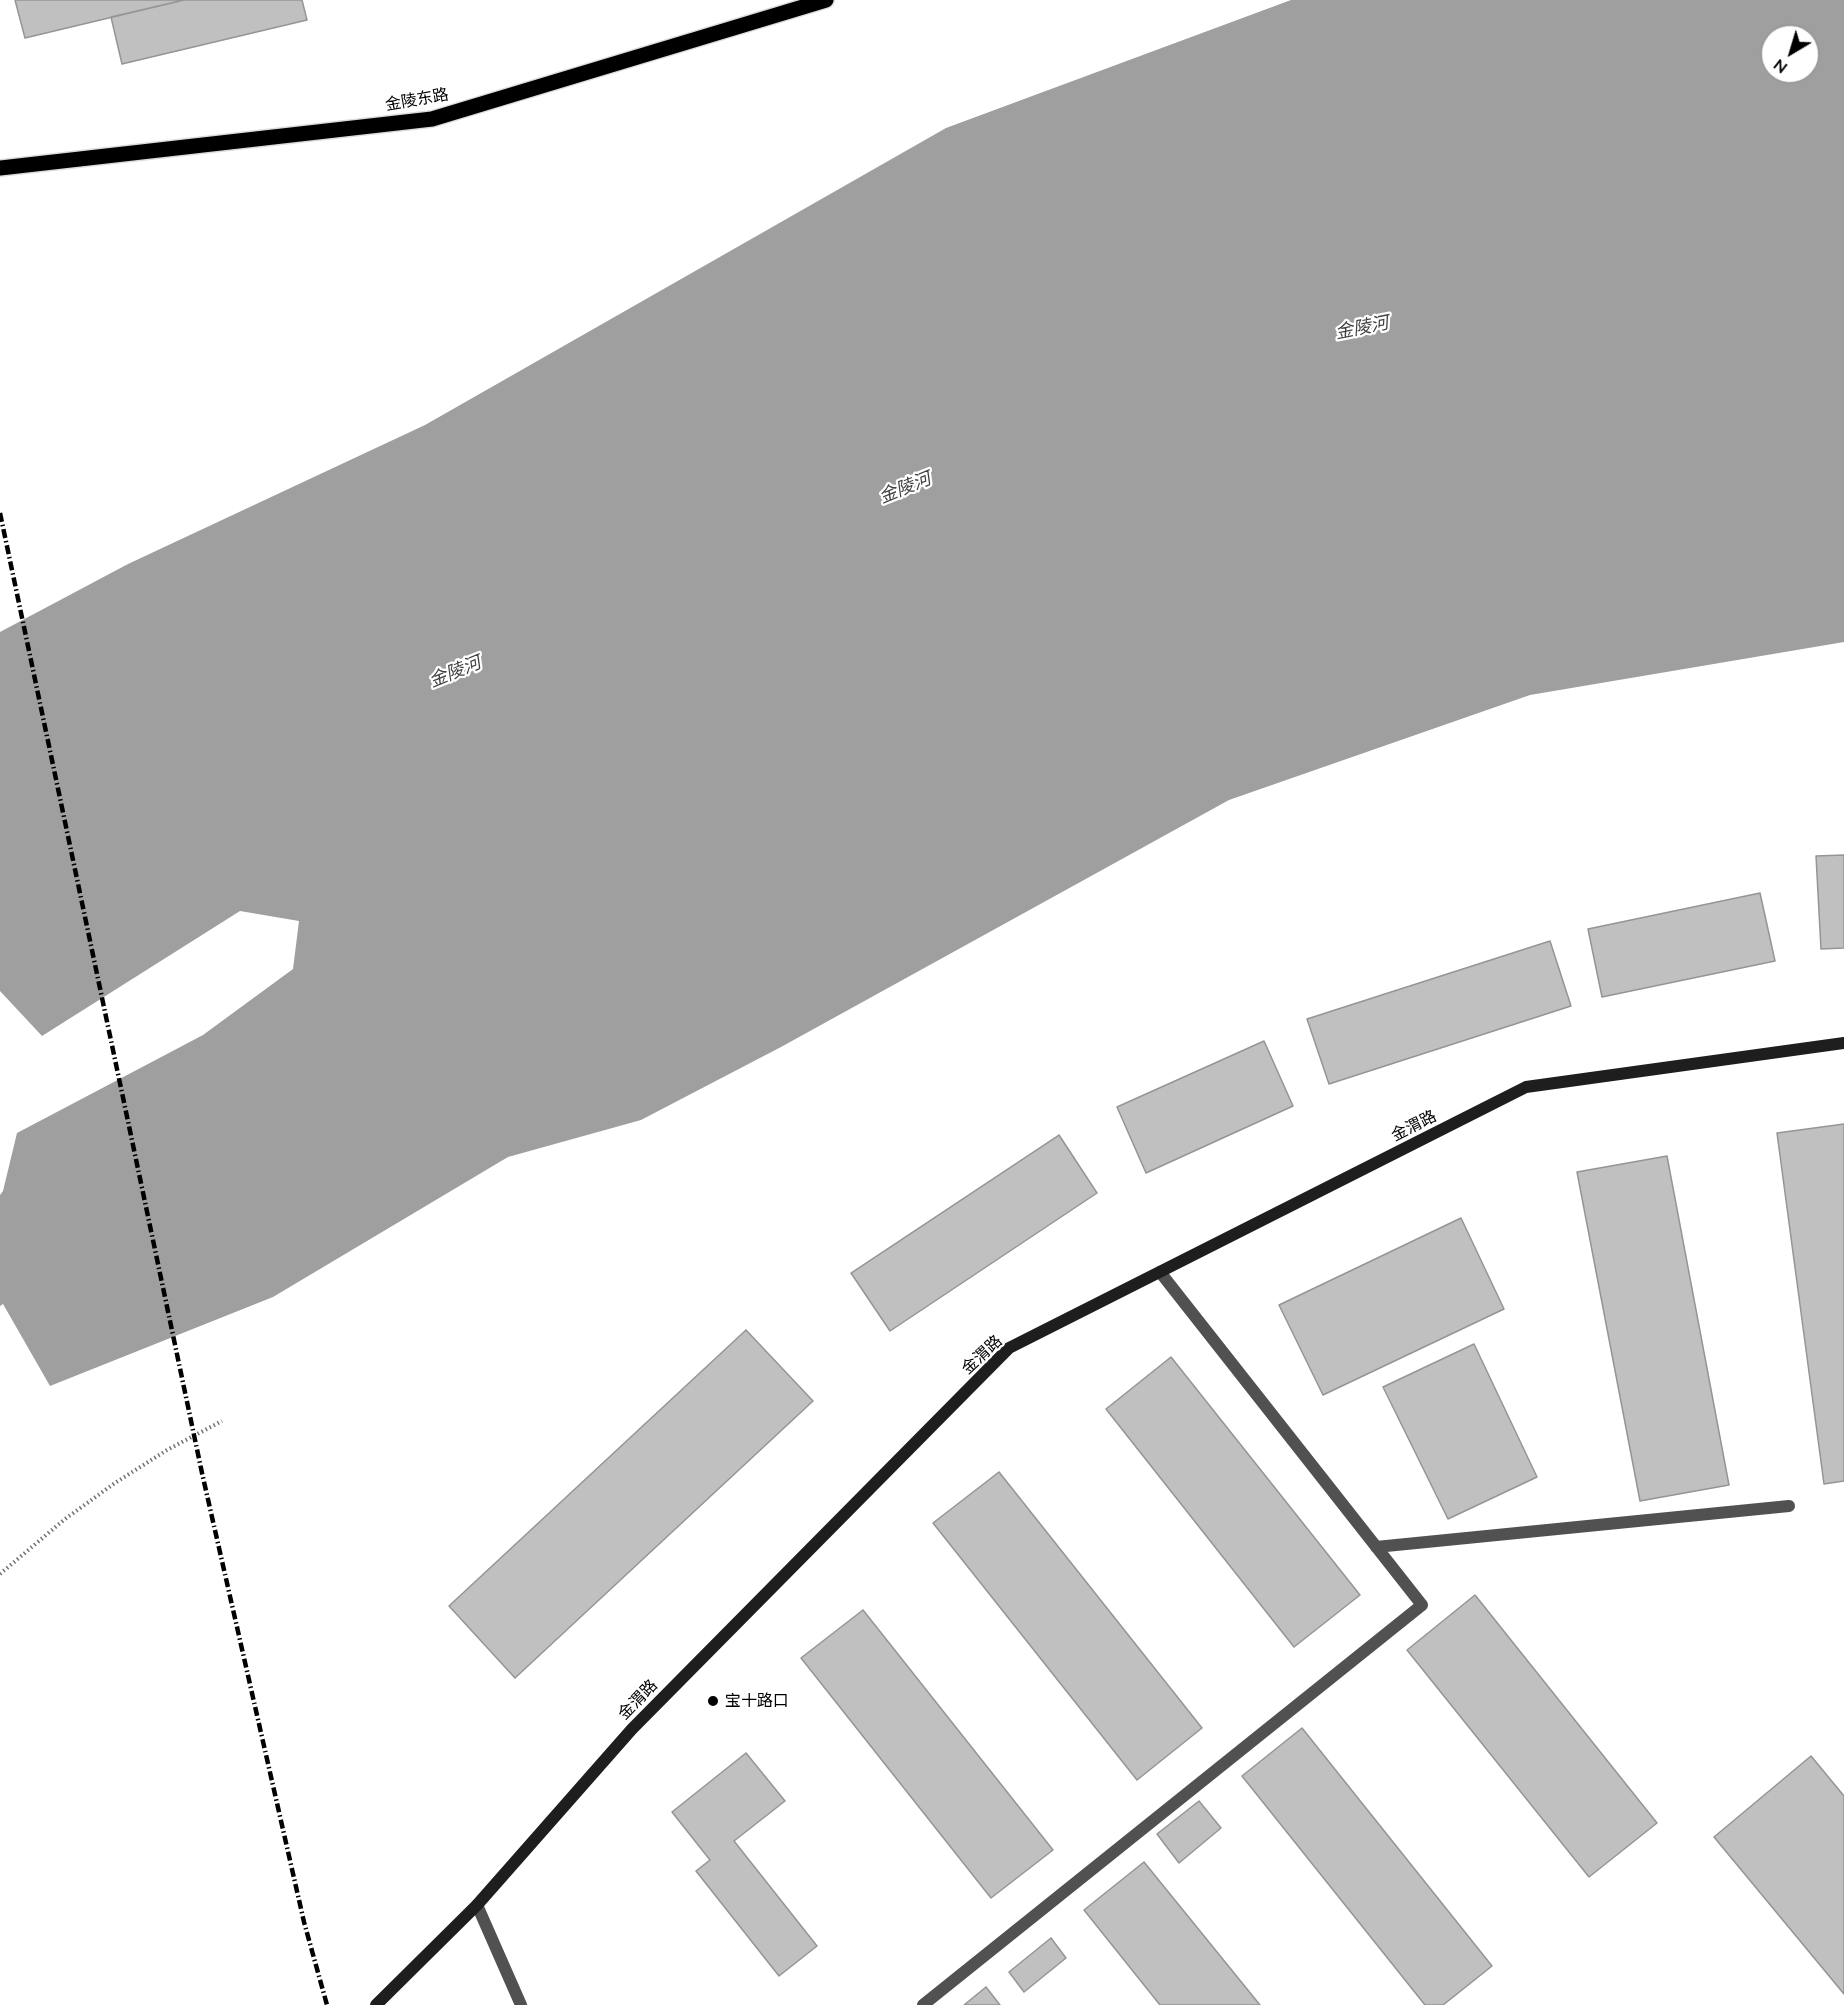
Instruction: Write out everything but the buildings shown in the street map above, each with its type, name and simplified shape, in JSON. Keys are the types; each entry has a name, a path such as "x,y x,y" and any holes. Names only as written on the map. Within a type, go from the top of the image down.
{"main road":[{"name":"金陵东路","path":"0,168 432,119 826,0"},
{"name":"金渭路","path":"376,2005 477,1905 632,1730 1009,1348 1526,1088 1844,1043"}],"street":[{"path":"924,2005 1422,1605 1160,1272"},
{"path":"1376,1547 1789,1506"},
{"path":"477,1905 521,2005"}],"path":[{"path":"0,1574 65,1519 115,1483 222,1421"}],"water":[{"name":"金陵河","path":"1291,0 1844,0 1844,642 1530,695 1229,800 781,1047 641,1120 508,1157 273,1297 50,1386 3,1304 0,1306 0,1195 3,1191 17,1133 203,1035 293,969 299,921 240,911 42,1036 0,991 0,632 128,564 425,425 946,128"}],"railway":[{"path":"0,513 202,1473 304,1922 327,2005"}],"place":[{"name":"宝十路口","path":"713,1701"}]}
